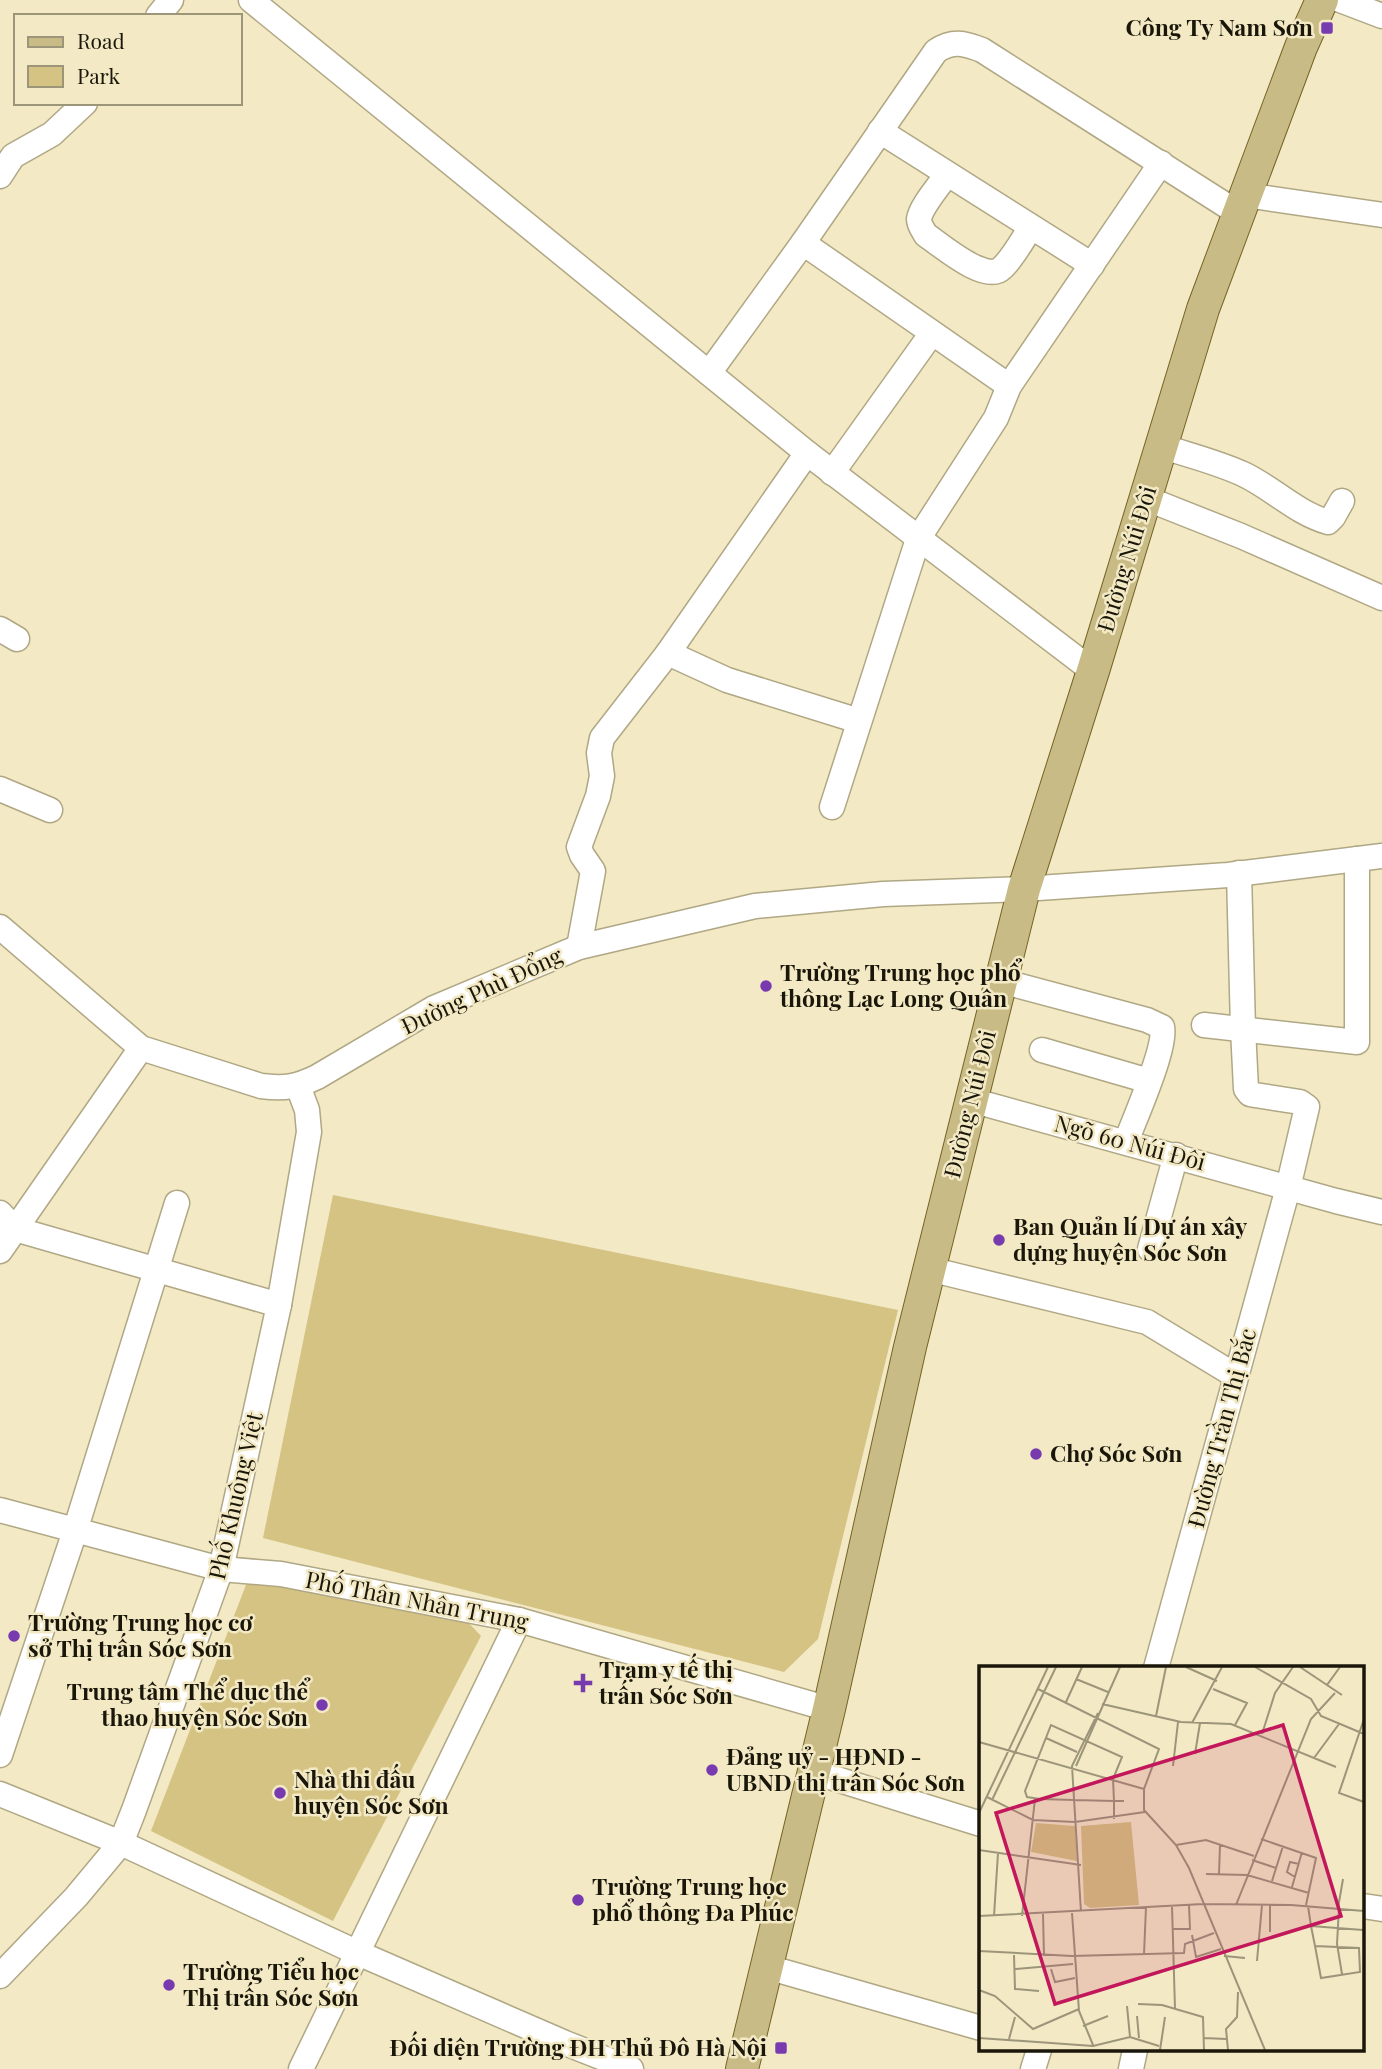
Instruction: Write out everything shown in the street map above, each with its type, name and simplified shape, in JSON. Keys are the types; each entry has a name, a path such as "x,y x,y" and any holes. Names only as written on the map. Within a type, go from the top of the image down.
{"main road":[{"name":"Đường Núi Đôi","path":"742,2069 829,1709 910,1347 1024,889 1203,309 1301,47 1325,0"}],"street":[{"path":"160,14 171,0"},
{"path":"251,0 832,473 1093,671"},
{"path":"1325,0 1382,16"},
{"path":"709,373 936,51 946,44 957,43 982,50 1161,163 1242,204 1382,215"},
{"path":"4,158 52,134 83,105"},
{"path":"880,131 1091,265"},
{"path":"832,807 918,539 996,418 1009,386 1161,163"},
{"path":"947,174 919,218 921,227 926,235 979,270 995,272 1002,268 1031,227"},
{"path":"803,243 1009,386"},
{"path":"832,473 932,333"},
{"path":"1161,446 1243,474 1302,511 1328,522 1342,501"},
{"path":"579,947 593,871 579,847 600,786 602,776 599,753 602,738 668,653 807,453"},
{"path":"1145,498 1241,536 1382,598"},
{"path":"668,653 727,680 859,721"},
{"path":"0,789 50,810"},
{"name":"Đường Phù Đổng","path":"0,927 141,1048 261,1086 280,1088 298,1086 317,1077 434,1008 579,947 755,906 883,894 1024,889 1239,873 1382,856"},
{"path":"1204,1025 1357,1042 1357,859"},
{"path":"1239,873 1242,1029"},
{"path":"1001,981 1162,1027 1164,1033 1149,1081 1126,1142"},
{"name":"Đường Trần Thị Bắc","path":"1157,1666 1288,1188 1307,1107 1300,1102 1250,1094 1246,1089 1242,1029"},
{"path":"0,1251 8,1221 141,1048"},
{"path":"1042,1050 1149,1081"},
{"name":"Phố Khuông Việt","path":"0,1976 76,1897 121,1843 222,1569 279,1305 309,1132 307,1110 298,1086"},
{"name":"Ngõ 60 Núi Đôi","path":"971,1100 1382,1212"},
{"path":"1150,1249 1176,1156"},
{"path":"0,1755 75,1531 177,1203"},
{"path":"8,1221 279,1305"},
{"path":"929,1269 1147,1322 1236,1376"},
{"name":"Phố Thân Nhân Trung","path":"0,1510 222,1569 281,1574 519,1620 829,1709"},
{"path":"302,2069 519,1620"},
{"path":"814,1772 979,1823"},
{"path":"0,1794 121,1843 358,1953 631,2069"},
{"path":"1364,1906 1382,1909"},
{"path":"767,1967 979,2027"},
{"path":"1033,2069 1038,2052"}],"green space":[{"path":"333,1195 898,1310 818,1639 784,1672 263,1538"},
{"name":"Trung tâm Thể dục thể thao huyện Sóc Sơn","path":"249,1577 464,1618 481,1636 333,1921 151,1831"}],"place":[{"name":"Công Ty Nam Sơn","path":"1327,28"},
{"name":"Trường Trung học phổ thông Lạc Long Quân","path":"766,986"},
{"name":"Ban Quản lí Dự án xây dựng huyện Sóc Sơn","path":"999,1240"},
{"name":"Chợ Sóc Sơn","path":"1036,1454"},
{"name":"Trường Trung học cơ sở Thị trấn Sóc Sơn","path":"14,1636"},
{"name":"Trạm y tế thị trấn Sóc Sơn","path":"583,1683"},
{"name":"Trung tâm Thể dục thể thao huyện Sóc Sơn","path":"322,1705"},
{"name":"Đảng uỷ - HĐND - UBND thị trấn Sóc Sơn","path":"712,1770"},
{"name":"Nhà thi đấu huyện Sóc Sơn","path":"280,1793"},
{"name":"Trường Trung học phổ thông Đa Phúc","path":"578,1900"},
{"name":"Trường Tiểu học Thị trấn Sóc Sơn","path":"169,1985"},
{"name":"Đối diện Trường ĐH Thủ Đô Hà Nội","path":"781,2048"}]}
